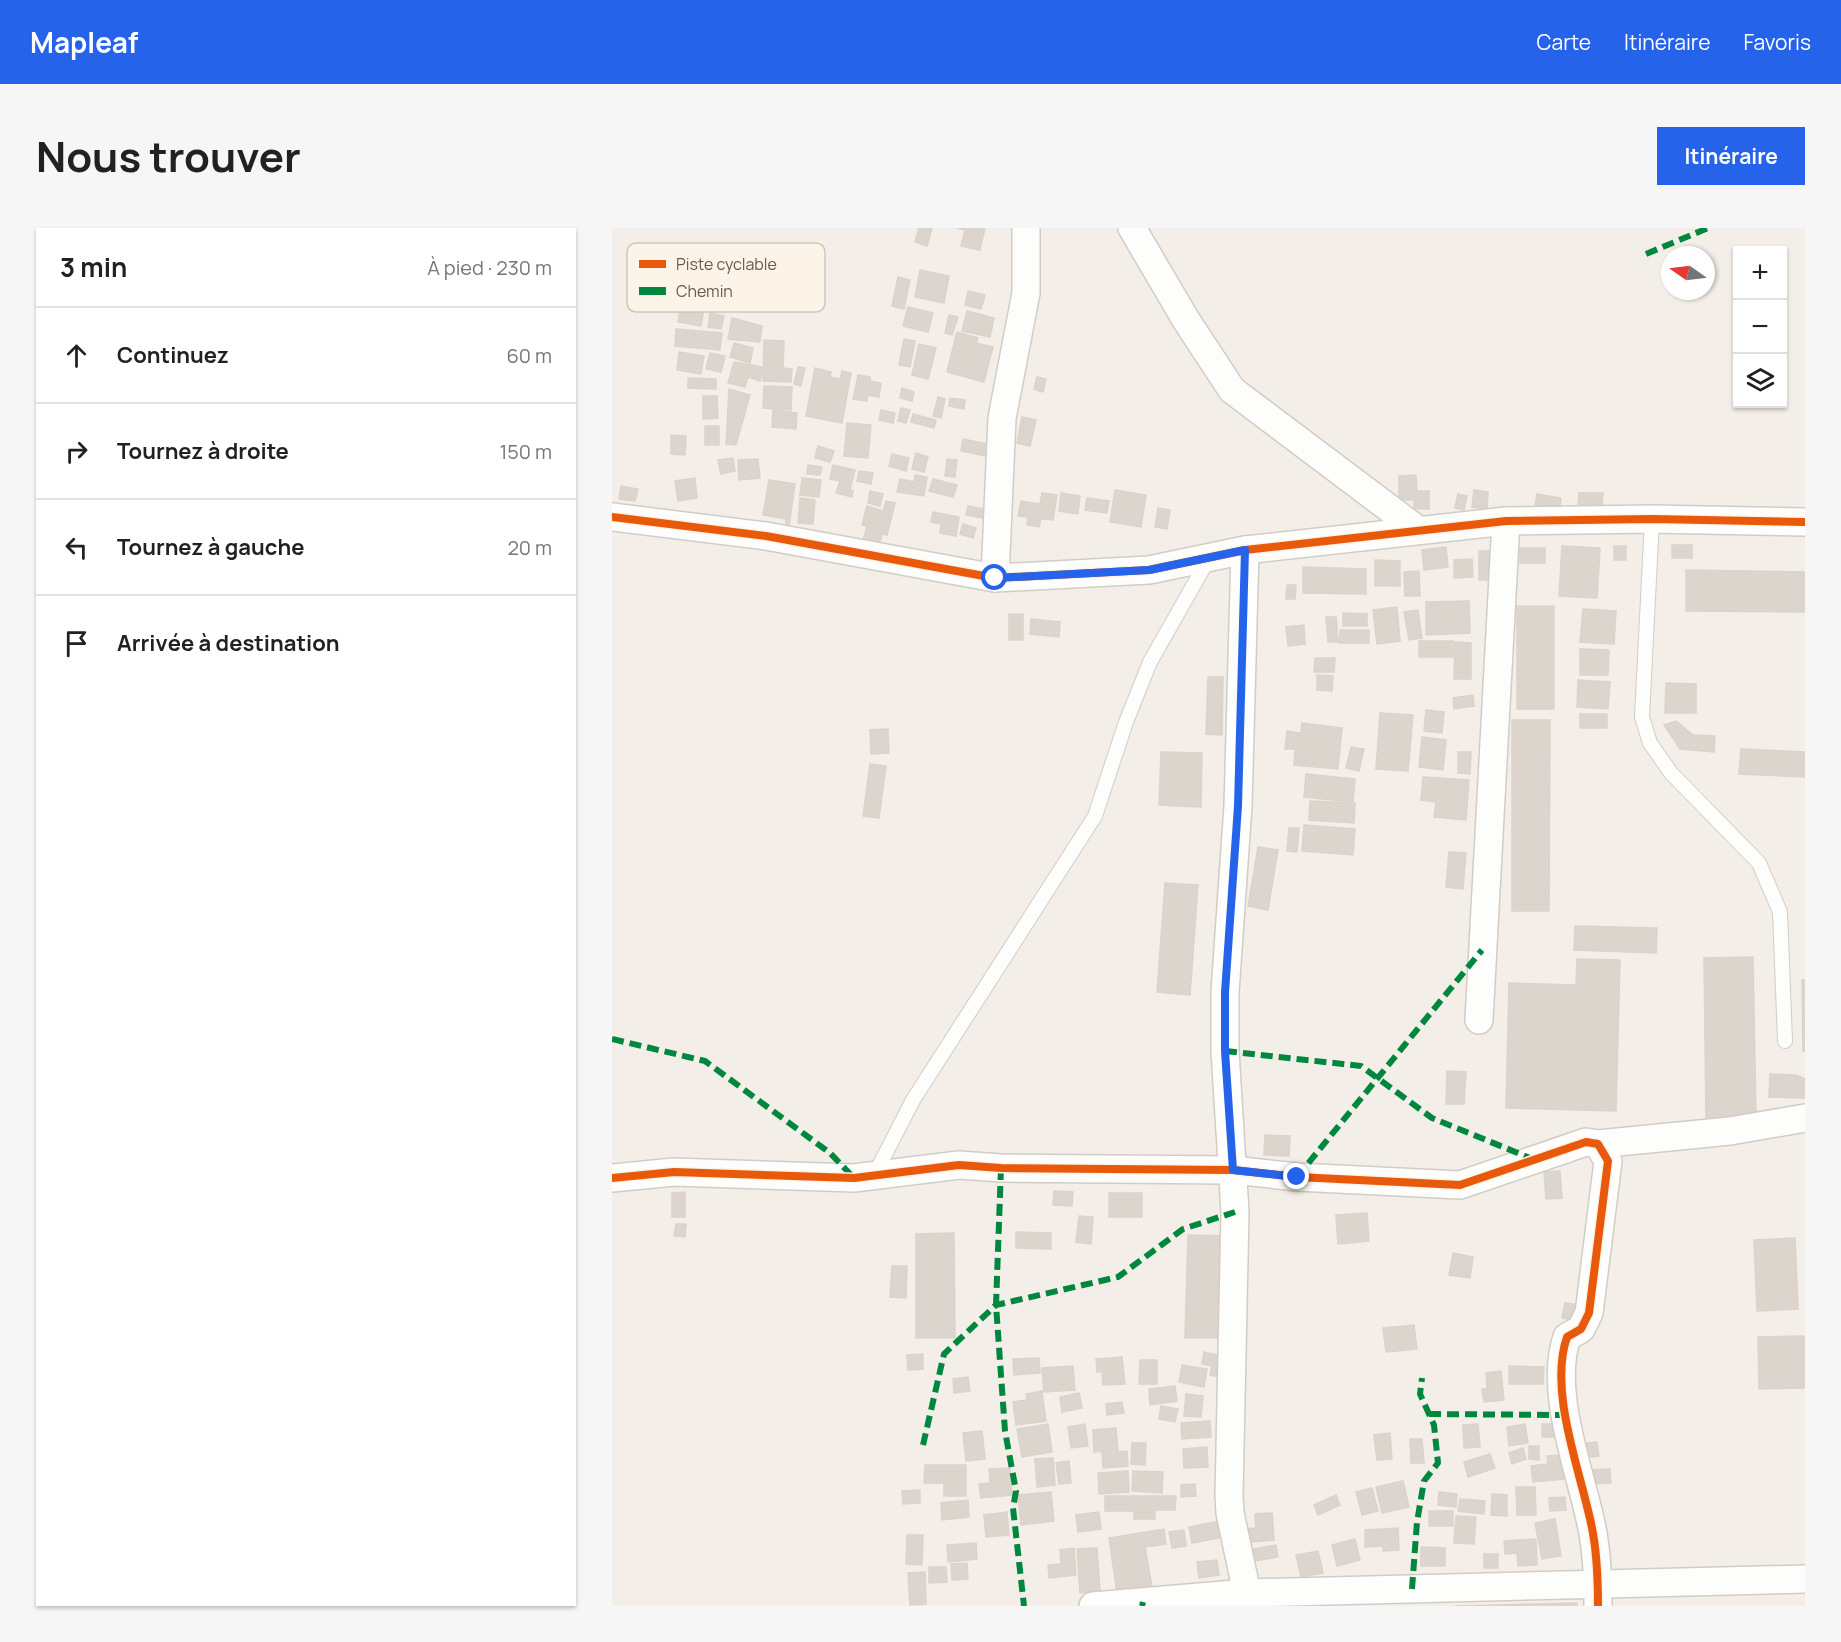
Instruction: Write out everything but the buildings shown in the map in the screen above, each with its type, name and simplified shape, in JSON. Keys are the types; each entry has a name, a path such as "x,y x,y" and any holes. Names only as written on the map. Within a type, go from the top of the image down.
{"street":[{"path":"995,578 1002,418 1026,292 1026,228"},
{"path":"1132,228 1186,320 1232,390 1418,530"},
{"path":"612,517 766,536 995,578 1149,570 1245,550 1506,521 1652,519 1805,522"},
{"path":"1479,1020 1506,521"},
{"path":"1245,550 1238,806 1225,992 1225,1051 1235,1212 1229,1495 1230,1513 1247,1593"},
{"path":"612,1178 674,1172 854,1178 958,1165 1002,1168 1233,1170 1297,1177 1460,1185 1586,1142 1598,1144 1730,1131 1805,1118"},
{"path":"1598,1144 1608,1161 1589,1313 1581,1329 1567,1337 1562,1351 1560,1375 1565,1415 1592,1529 1598,1595"},
{"path":"1093,1606 1247,1593 1598,1595 1805,1579"}],"lane":[{"path":"1652,519 1642,717 1650,743 1671,773 1759,863 1780,912 1785,1041"},
{"path":"874,1176 914,1100 1095,816 1126,722 1150,662 1209,558"}],"marked path":[{"path":"1646,254 1708,228"},
{"path":"1297,1177 1482,950"},
{"path":"612,1039 705,1061 830,1153 854,1178"},
{"path":"1225,1051 1361,1066 1432,1118 1535,1160"},
{"path":"1001,1168 996,1305 1005,1431 1016,1491 1013,1508 1024,1606"},
{"path":"923,1445 944,1354 996,1305 1118,1277 1183,1229 1235,1212"},
{"path":"1412,1589 1417,1522 1424,1481 1438,1463 1434,1425 1420,1394 1422,1378"},
{"path":"1429,1414 1565,1415"},
{"path":"1142,1606 1143,1602"}],"cycle path":[{"path":"612,517 766,536 995,578 1149,570 1245,550 1506,521 1652,519 1805,522"},
{"path":"612,1178 674,1172 854,1178 959,1165 1001,1168 1233,1170 1297,1177 1460,1185 1586,1142 1598,1144 1608,1161 1589,1313 1581,1329 1567,1337 1562,1359 1561,1382 1568,1432 1594,1537 1598,1606"}],"route":[{"path":"995,578 1149,570 1245,550 1238,806 1225,992 1225,1051 1233,1170 1297,1177"}]}
